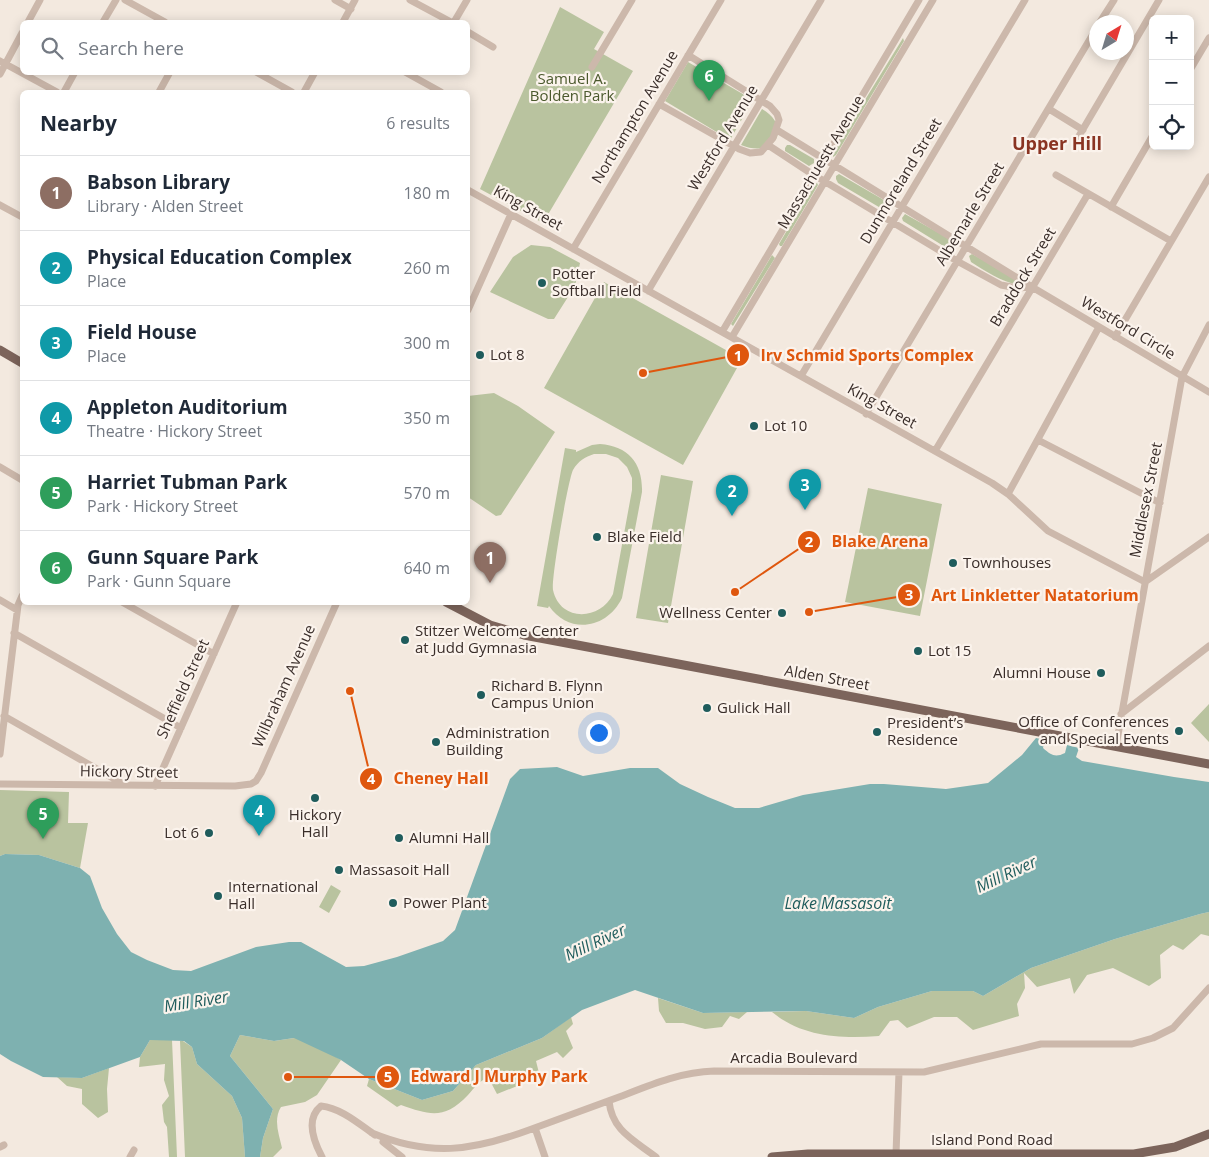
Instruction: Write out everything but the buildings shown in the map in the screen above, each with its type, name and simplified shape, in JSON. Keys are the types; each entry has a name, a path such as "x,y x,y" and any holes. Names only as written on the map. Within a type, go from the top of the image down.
{"main road":[{"path":"0,350 20,362"},
{"name":"Alden Street","path":"452,605 490,625 524,635 1209,764"},
{"name":"Island Pond Road","path":"772,1157 808,1154 1006,1156 1144,1153 1175,1147 1209,1134"}],"street":[{"path":"29,20 40,0"},
{"path":"104,20 116,0"},
{"path":"124,0 161,20"},
{"path":"335,0 350,9"},
{"path":"344,20 355,0"},
{"path":"410,0 449,20"},
{"path":"454,20 467,0"},
{"path":"592,67 632,0"},
{"name":"Northampton Avenue","path":"573,249 721,0"},
{"name":"Westford Avenue","path":"648,291 821,0"},
{"path":"722,332 920,0"},
{"name":"Massachuestt Avenue","path":"732,337 933,0"},
{"name":"Dunmoreland Street","path":"801,376 1025,0"},
{"path":"1104,15 1114,0"},
{"path":"1076,141 1160,0"},
{"path":"903,28 913,34"},
{"path":"470,33 493,47"},
{"path":"0,74 3,62 20,36"},
{"path":"1194,63 1209,38"},
{"name":"Albemarle Street","path":"866,414 1089,41"},
{"path":"659,104 734,146 756,154 768,145 777,130 778,114 770,106 688,55"},
{"path":"3,62 20,71"},
{"path":"26,75 53,90"},
{"path":"65,90 73,75"},
{"path":"160,90 168,75"},
{"path":"261,75 288,90"},
{"path":"305,90 313,75"},
{"path":"410,75 437,90"},
{"path":"1049,109 1083,130"},
{"name":"Westford Circle","path":"777,130 966,247 1209,392"},
{"path":"1111,207 1149,141"},
{"name":"Westford Circle","path":"768,145 815,176 957,261 1001,284 1017,288 1032,287"},
{"path":"1056,175 1171,241"},
{"path":"1115,337 1209,177"},
{"name":"King Street","path":"470,191 935,451 1008,494 1048,531 1145,582"},
{"name":"Braddock Street","path":"935,451 1088,194"},
{"path":"0,205 20,216"},
{"path":"470,306 511,214"},
{"path":"772,248 782,254"},
{"name":"Middlesex Street","path":"1116,746 1182,377 1209,325"},
{"path":"1008,494 1098,327"},
{"path":"1038,440 1160,503"},
{"path":"0,467 20,479"},
{"path":"1145,582 1209,537"},
{"path":"0,600 17,610"},
{"path":"0,754 7,686 17,610 20,602"},
{"path":"127,605 214,654"},
{"name":"Sheffield Street","path":"155,786 236,605"},
{"name":"Wilbraham Avenue","path":"256,781 336,605"},
{"path":"14,634 181,728"},
{"path":"1121,714 1209,646"},
{"path":"0,682 7,686"},
{"path":"4,716 127,786"},
{"name":"Hickory Street","path":"0,784 242,786 256,781"},
{"name":"Arcadia Boulevard","path":"372,1133 405,1147 420,1150 444,1152 468,1150 492,1144 658,1082 701,1072 924,1072 1041,1044 1121,1045 1142,1042 1173,1028 1209,988"},
{"path":"896,1154 899,1072"},
{"path":"608,1101 612,1116 619,1128 656,1157"},
{"path":"322,1157 314,1138 312,1127 314,1114 321,1106 342,1113 372,1133 402,1157"},
{"path":"534,1128 545,1157"},
{"path":"130,1157 134,1150"}],"green space":[{"name":"Samuel A. Bolden Park","path":"560,7 604,32 594,49 633,71 543,223 480,189"},
{"path":"903,38 904,41 836,155 833,157 833,152"},
{"path":"688,62 753,100 730,140 665,101"},
{"path":"762,109 772,117 777,125 776,139 771,145 763,148 741,145"},
{"path":"787,145 814,159 814,163 809,166 785,151"},
{"path":"839,174 889,203 890,210 884,210 838,183 836,176"},
{"path":"815,183 818,185 782,246 780,246 779,244"},
{"path":"905,214 955,242 956,247 950,250 903,221 902,218"},
{"path":"531,245 550,247 580,263 575,286 554,319 548,319 490,292 513,257"},
{"path":"972,254 1023,282 1023,286 1002,280 977,266 971,262 969,256"},
{"path":"772,255 775,258 733,326 731,324"},
{"path":"604,282 742,359 683,465 544,388"},
{"path":"494,393 518,406 555,432 501,515 496,516 470,498 470,396"},
{"path":"592,445 610,445 619,448 632,458 640,473 642,492 622,598 607,616 598,622 577,624 557,615 549,606 548,608 537,606 565,448 576,450 576,452","holes":["594,454 606,454 618,458 627,467 632,478 632,490 613,594 607,603 599,609 581,614 564,608 557,600 553,590 557,550 567,491 573,470 585,458"]},
{"path":"661,475 693,481 668,623 636,618"},
{"path":"868,488 942,504 920,616 845,602"},
{"path":"1209,704 1209,742 1191,723"},
{"path":"0,790 69,792 68,823 88,823 80,868 39,855 5,854 0,856"},
{"path":"331,885 341,891 329,913 319,907"},
{"path":"1209,912 1209,936 1201,934 1183,950 1173,945 1160,955 1161,978 1149,986 1113,968 1087,975 1074,994 1070,978 1037,987 1024,973 1025,988 1017,1004 1019,1016 973,1030 957,1017 934,1017 907,1028 898,1020 890,1021 879,1036 850,1037 822,1035 796,1027 772,1012 806,1011 854,1018 878,1007 932,991 973,991 983,996 1031,968 1115,939"},
{"path":"658,998 703,1013 747,1012 739,1019 730,1016 722,1027 705,1029 683,1023 666,1023 659,1011"},
{"path":"571,1017 573,1024 566,1031 573,1048 563,1058 557,1052 536,1061 540,1077 497,1094 488,1077 459,1103 444,1112 429,1113 401,1105 397,1107 367,1086 369,1079 422,1100 453,1091 476,1065 542,1038"},
{"path":"240,1035 274,1041 301,1037 341,1060 317,1095 305,1102 281,1107 277,1122 282,1148 273,1157 260,1157 263,1138 273,1109 230,1056"},
{"path":"150,1040 172,1040 177,1157 169,1157 167,1127 164,1122 162,1105 169,1096 164,1080 165,1064 139,1067 140,1057"},
{"path":"180,1041 192,1047 197,1064 232,1096 242,1118 245,1157 185,1157"},
{"path":"109,1068 107,1089 108,1112 98,1118 82,1104 82,1089 67,1086 57,1077 82,1078"}],"water":[{"name":"Lake Massasoit","path":"1036,738 1045,740 1043,748 1053,755 1065,753 1067,745 1079,748 1076,757 1082,761 1209,782 1209,912 1115,939 1031,968 983,996 973,991 932,991 878,1007 854,1018 806,1011 703,1013 635,990 582,1010 542,1038 476,1065 453,1091 422,1100 369,1079 341,1060 294,1038 274,1041 240,1035 230,1056 273,1109 263,1138 260,1157 245,1157 242,1118 232,1096 197,1064 192,1047 184,1041 150,1040 140,1057 82,1078 43,1077 0,1054 0,856 5,854 39,855 80,868 90,876 102,908 117,934 131,952 173,970 191,971 256,947 289,942 301,942 346,967 364,966 443,941 455,930 510,779 520,769 557,767 583,776 630,768 658,768 680,784 735,808 759,808 803,795 870,784 946,789 988,783 1022,755"}],"place":[{"name":"Gunn Square Park","path":"709,101"},
{"name":"Potter Softball Field","path":"542,283"},
{"name":"Lot 8","path":"480,355"},
{"name":"Irv Schmid Sports Complex","path":"643,373"},
{"name":"Lot 10","path":"754,426"},
{"name":"Field House","path":"805,510"},
{"name":"Physical Education Complex","path":"732,516"},
{"name":"Blake Field","path":"597,537"},
{"name":"Townhouses","path":"953,563"},
{"name":"Babson Library","path":"490,583"},
{"name":"Blake Arena","path":"735,592"},
{"name":"Art Linkletter Natatorium","path":"809,612"},
{"name":"Wellness Center","path":"782,613"},
{"name":"Stitzer Welcome Center at Judd Gymnasia","path":"405,640"},
{"name":"Lot 15","path":"918,651"},
{"name":"Alumni House","path":"1101,673"},
{"name":"Cheney Hall","path":"350,691"},
{"name":"Richard B. Flynn Campus Union","path":"481,695"},
{"name":"Gulick Hall","path":"707,708"},
{"name":"Office of Conferences and Special Events","path":"1179,731"},
{"name":"President’s Residence","path":"877,732"},
{"name":"Administration Building","path":"436,742"},
{"name":"Hickory Hall","path":"315,798"},
{"name":"Lot 6","path":"209,833"},
{"name":"Appleton Auditorium","path":"259,836"},
{"name":"Alumni Hall","path":"399,838"},
{"name":"Harriet Tubman Park","path":"43,839"},
{"name":"Massasoit Hall","path":"339,870"},
{"name":"International Hall","path":"218,896"},
{"name":"Power Plant","path":"393,903"},
{"name":"Edward J Murphy Park","path":"288,1077"}],"district":[{"name":"Upper Hill","path":"1057,144"}],"water label":[{"name":"Mill River","path":"1006,874"},
{"name":"Mill River","path":"595,942"},
{"name":"Mill River","path":"196,1001"}]}
